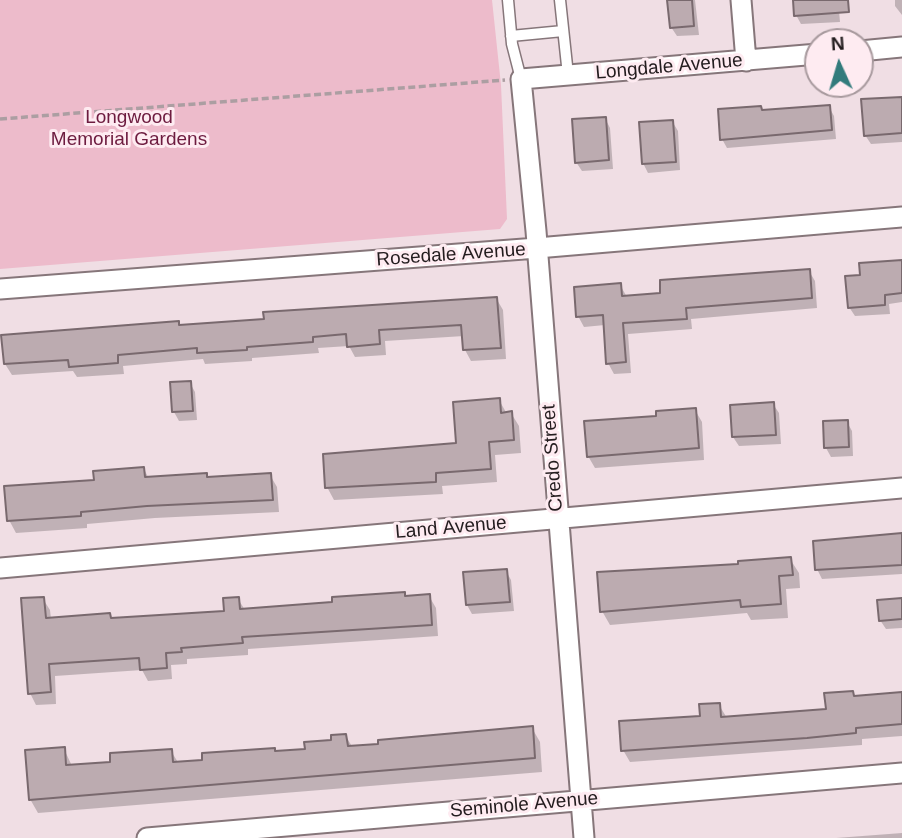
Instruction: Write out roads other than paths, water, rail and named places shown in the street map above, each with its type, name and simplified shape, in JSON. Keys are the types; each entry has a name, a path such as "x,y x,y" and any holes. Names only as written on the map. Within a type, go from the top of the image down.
{"street":[{"path":"741,0 746,61"},
{"path":"874,50 902,47"},
{"name":"Longdale Avenue","path":"521,79 804,55"},
{"name":"Credo Street","path":"521,79 584,838"},
{"name":"Rosedale Avenue","path":"0,289 902,217"},
{"name":"Land Avenue","path":"0,568 902,488"},
{"name":"Seminole Avenue","path":"147,838 902,773"}],"lane":[{"path":"508,0 511,36 521,79"},
{"path":"560,0 568,75"},
{"path":"511,36 563,31"}],"park label":[{"name":"Longwood Memorial Gardens","path":"129,129"}]}
